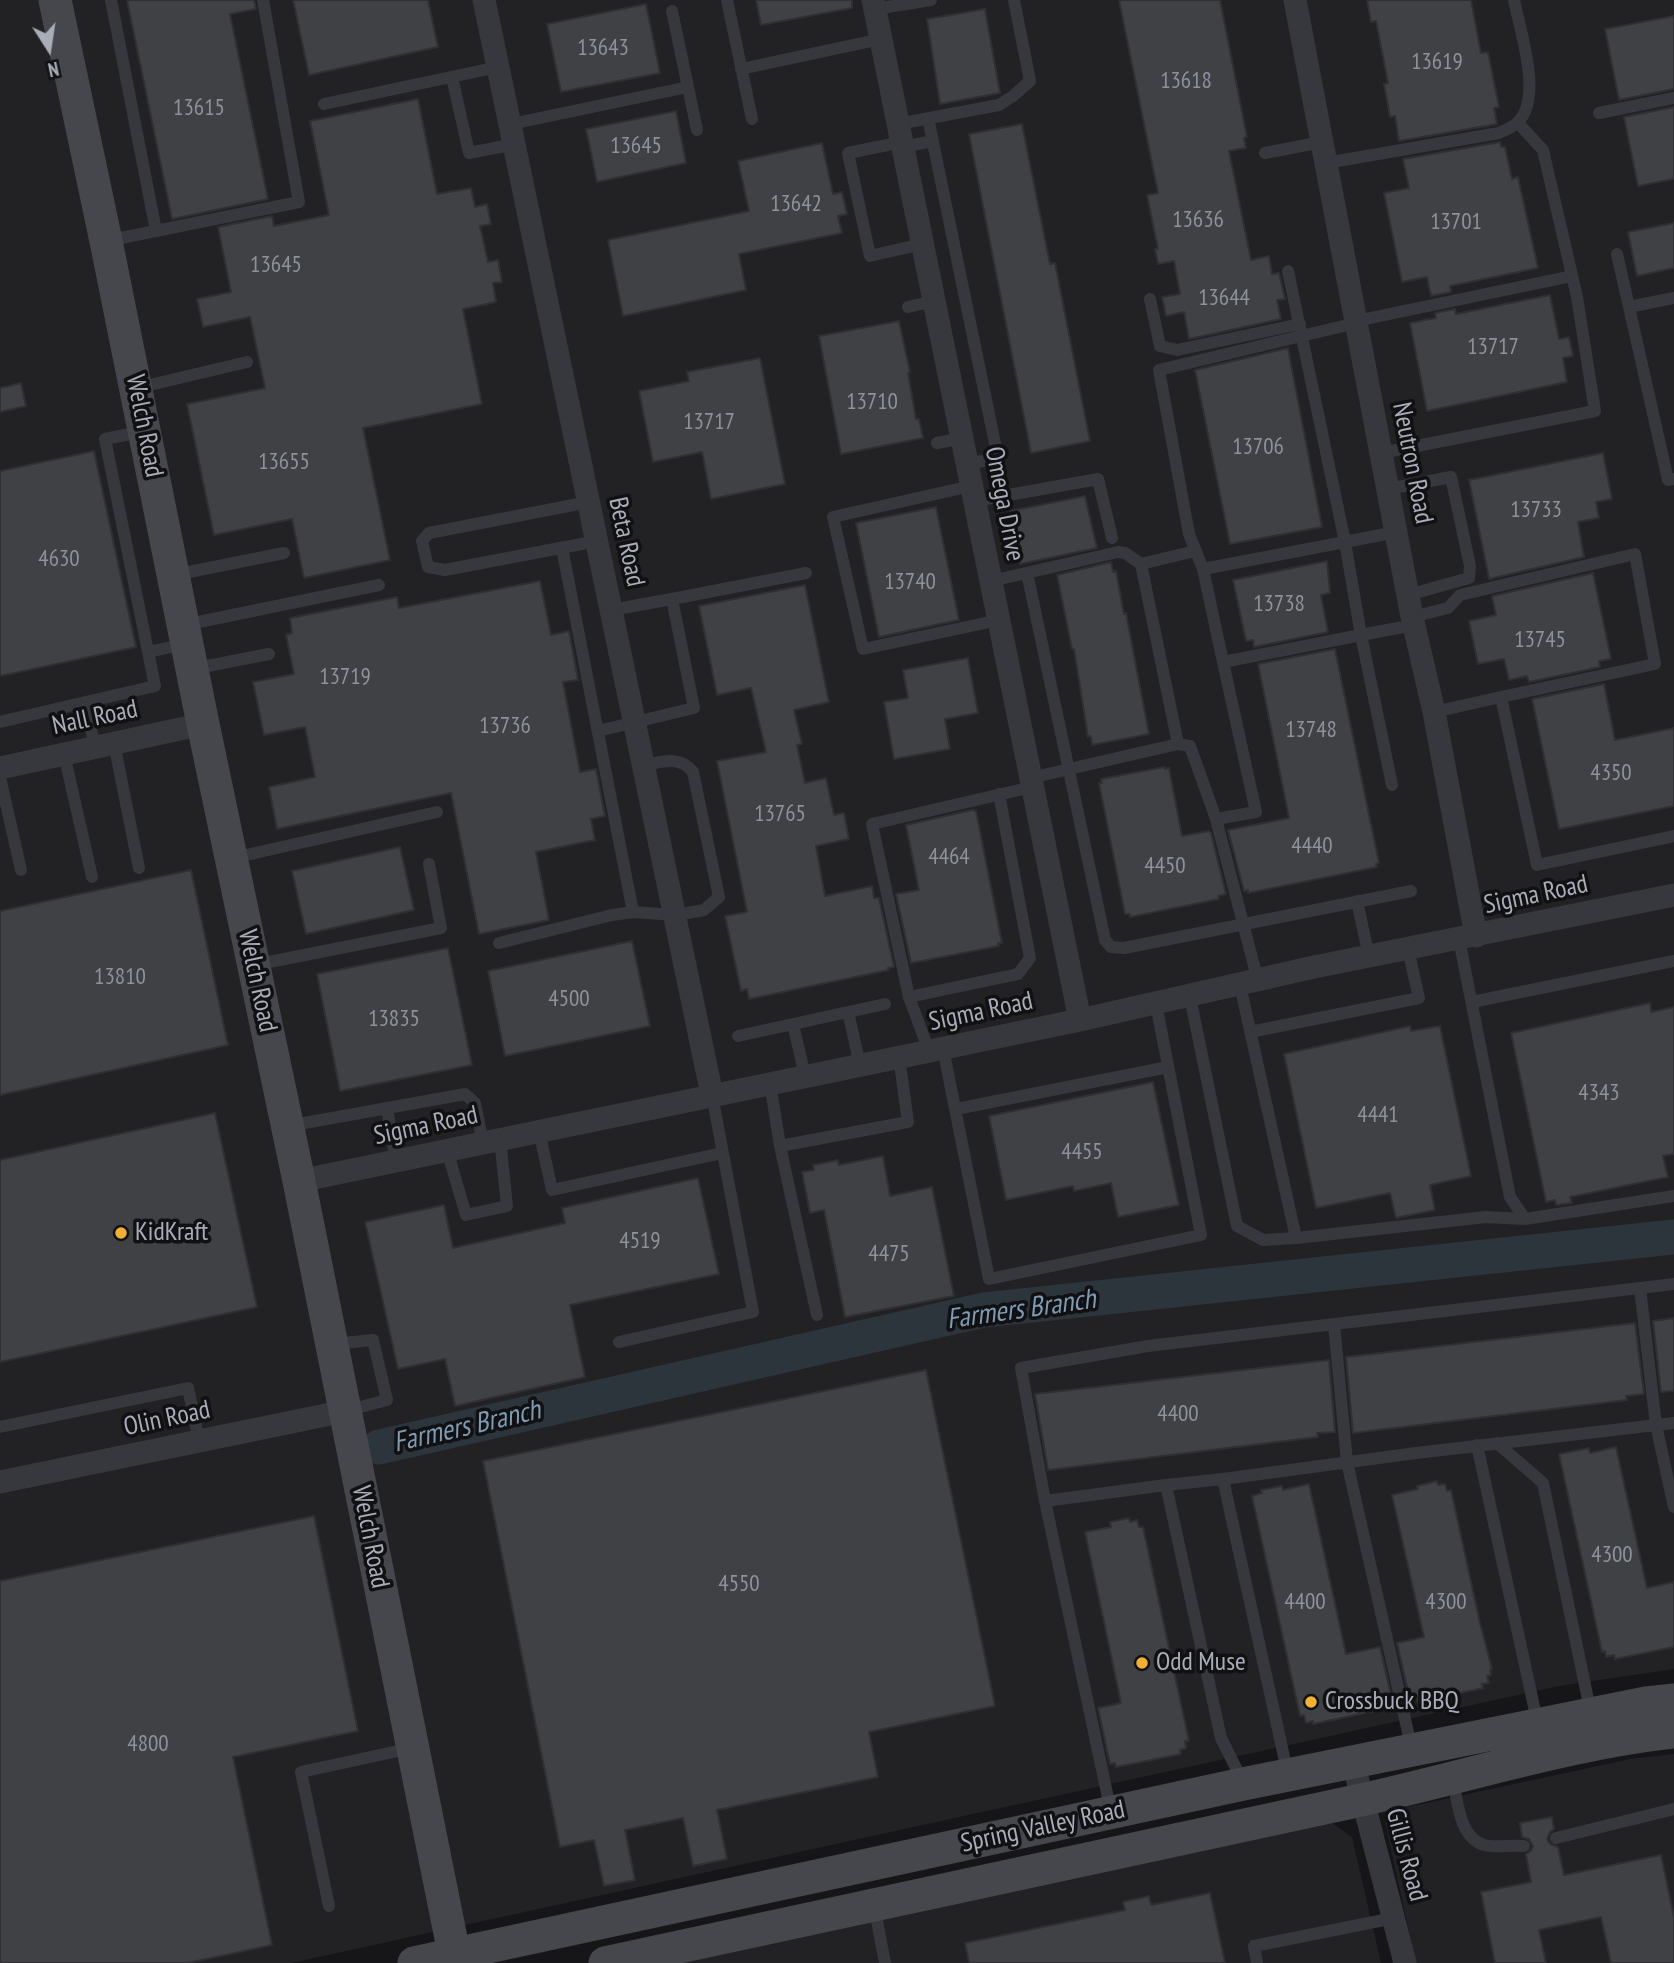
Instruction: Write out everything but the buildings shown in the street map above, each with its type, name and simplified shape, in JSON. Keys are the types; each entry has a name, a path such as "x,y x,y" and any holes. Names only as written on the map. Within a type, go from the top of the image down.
{"main road":[{"name":"Welch Road","path":"55,0 299,1181 455,1959"},
{"name":"Spring Valley Road","path":"414,1963 455,1959 1243,1784 1646,1703 1674,1700"},
{"name":"Spring Valley Road","path":"605,1963 638,1959 1035,1868 1362,1800 1632,1737 1674,1732"},
{"path":"1028,1830 1035,1868"}],"street":[{"name":"Beta Road","path":"484,0 712,1095"},
{"name":"Neutron Road","path":"1295,0 1396,532 1434,712 1468,938"},
{"name":"Omega Drive","path":"874,4 1080,1020"},
{"name":"Nall Road","path":"0,768 203,724"},
{"name":"Sigma Road","path":"299,1181 1674,895"},
{"name":"Olin Road","path":"0,1482 345,1412"},
{"name":"Gillis Road","path":"1353,1762 1405,1963"}],"lane":[{"path":"111,0 156,231"},
{"path":"106,241 299,201 263,0"},
{"path":"727,0 752,118"},
{"path":"874,4 931,0"},
{"path":"922,244 870,256 848,153 901,137 928,118 999,105 1030,81 1014,0"},
{"path":"1265,153 1324,152 1499,133 1518,123 1526,110 1530,95 1529,72 1514,0"},
{"path":"672,11 697,130"},
{"path":"741,69 881,39"},
{"path":"324,103 498,67"},
{"path":"452,76 469,153 513,134 688,87"},
{"path":"1599,113 1674,98"},
{"path":"928,118 998,458 971,484"},
{"path":"1381,453 1595,411 1572,276 1543,150 1518,123"},
{"path":"901,137 933,141"},
{"path":"1617,254 1668,480 1674,478"},
{"path":"1288,271 1345,542 1392,785"},
{"path":"1150,299 1160,346 1177,349 1356,322 1572,276"},
{"path":"1629,307 1674,298"},
{"path":"908,307 934,301"},
{"path":"1216,819 1256,812 1203,569 1189,534 1159,370 1301,330"},
{"path":"136,388 247,362"},
{"path":"0,722 155,686 105,439 145,430"},
{"path":"937,443 962,438"},
{"path":"1223,662 1361,635 1412,612 1469,578 1470,566 1451,477 1388,489"},
{"path":"999,620 863,649 833,517 971,484 1098,479 1112,538"},
{"path":"589,502 429,533 422,541 428,567 445,570 597,541"},
{"path":"1203,569 1396,532"},
{"path":"562,548 633,912"},
{"path":"1140,564 1195,551"},
{"path":"991,581 1118,552 1125,553 1140,564 1178,744"},
{"path":"173,575 284,553"},
{"path":"1412,612 1448,608 1460,595 1635,554 1655,664 1434,712"},
{"path":"611,610 806,573"},
{"path":"1027,573 1108,945 1115,949 1124,948 1411,891"},
{"path":"148,652 187,646 379,585"},
{"path":"598,731 694,708 672,599"},
{"path":"187,646 269,654"},
{"path":"1501,697 1537,865 1674,836"},
{"path":"85,702 104,745 139,868"},
{"path":"1156,1004 1201,1234 989,1279 956,1109 936,1050 909,997 873,824 999,794 1068,769 1178,744 1190,746 1216,819 1245,925 1250,1032 1296,1238"},
{"path":"64,754 92,877"},
{"path":"499,943 612,915 633,912 675,915 704,910 713,905 719,897 695,778 689,767 677,760 644,765"},
{"path":"0,777 21,870"},
{"path":"909,997 1018,974 1030,958 999,794"},
{"path":"231,858 438,812"},
{"path":"254,965 441,928 429,864"},
{"path":"1357,901 1369,957"},
{"path":"1468,938 1472,1002 1510,1197 1525,1219"},
{"path":"1250,1032 1419,998 1408,949"},
{"path":"1472,1002 1674,961"},
{"path":"1190,997 1237,1226 1263,1240 1486,1217 1525,1219 1674,1196"},
{"path":"738,1036 885,1004"},
{"path":"848,1012 860,1065"},
{"path":"793,1024 805,1076"},
{"path":"780,1146 908,1122 899,1057"},
{"path":"956,1109 1168,1067"},
{"path":"770,1083 780,1146 817,1315"},
{"path":"287,1126 465,1094 475,1103 491,1141 508,1206 466,1215 447,1150"},
{"path":"618,1342 753,1311 712,1095"},
{"path":"387,1108 396,1161"},
{"path":"539,1131 552,1190 722,1153"},
{"path":"1111,1812 1045,1500 1021,1368 1148,1346 1674,1284"},
{"path":"1640,1288 1656,1425 1674,1507"},
{"path":"1334,1324 1347,1462 1412,1750"},
{"path":"0,1427 187,1388 199,1440"},
{"path":"1045,1500 1674,1423"},
{"path":"1497,1443 1543,1483 1591,1714"},
{"path":"1477,1446 1538,1725"},
{"path":"1223,1479 1288,1775"},
{"path":"1166,1485 1221,1738 1243,1784"},
{"path":"329,1906 301,1772 412,1748"},
{"path":"1452,1778 1462,1821 1473,1839 1485,1845 1524,1846"},
{"path":"1556,1838 1674,1809"},
{"path":"873,1904 886,1963"},
{"path":"1257,1963 1254,1947 1394,1918"}],"shaded area":[{"path":"0,0 1674,0 1674,1669 1559,1686 291,1963 0,1963"},
{"path":"1674,1754 1674,1963 1416,1963 1385,1822 1394,1810 1630,1759"},
{"path":"1332,1823 1352,1837 1381,1963 676,1963"}],"waterway":[{"name":"Farmers Branch","path":"379,1447 984,1310 1674,1237"}],"place":[{"name":"KidKraft","path":"121,1233"},
{"name":"Odd Muse","path":"1142,1663"},
{"name":"Crossbuck BBQ","path":"1311,1702"}]}
